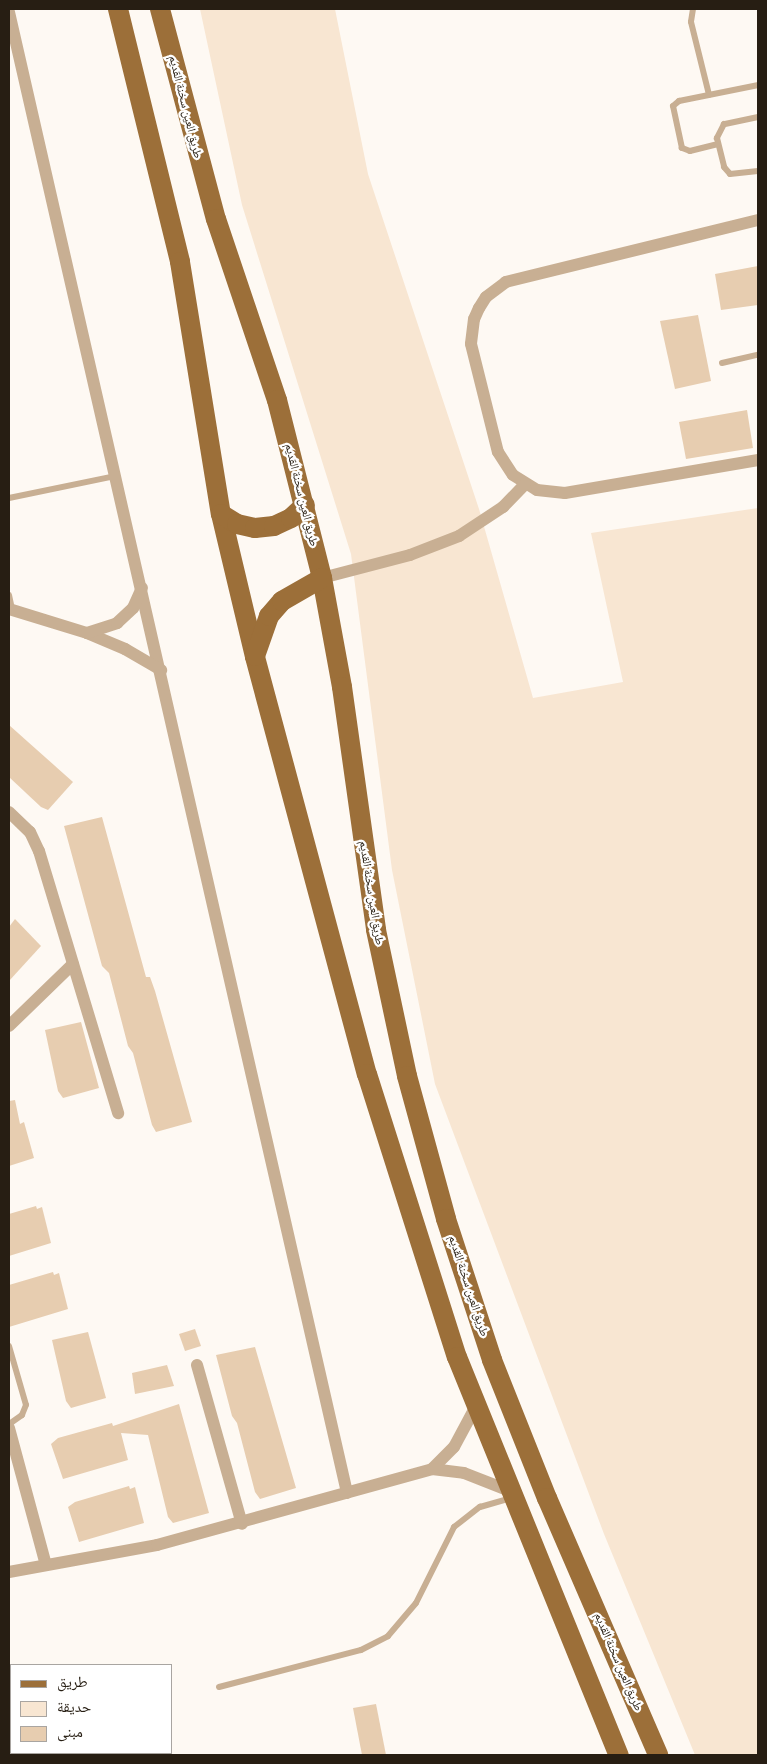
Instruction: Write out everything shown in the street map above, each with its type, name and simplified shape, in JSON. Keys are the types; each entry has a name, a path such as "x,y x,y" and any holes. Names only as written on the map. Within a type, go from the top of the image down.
{"main road":[{"path":"118,9 180,262 221,514 255,657 367,1074 409,1213 476,1406 619,1755"},
{"name":"طريق العين سخنة القديم","path":"160,9 216,219 277,400 305,505 322,578 342,687 376,930 407,1076 446,1219 492,1360 547,1498 658,1755"},
{"path":"221,514 237,524 255,528 274,526 291,518 305,505"},
{"path":"255,657 269,616 282,602 322,578"}],"street":[{"path":"9,12 161,670 347,1493"},
{"path":"758,220 518,277 501,285 486,297 474,319 471,344 498,452 504,465 524,484 537,490 565,493 758,460"},
{"path":"322,578 410,555 459,536 503,507 524,484"},
{"path":"87,633 108,628 122,620 133,608 142,588"},
{"path":"10,610 87,633 125,649 161,670"},
{"path":"9,812 35,841 118,1113"},
{"path":"9,1026 73,964"},
{"path":"198,1365 242,1524"},
{"path":"432,1469 459,1441 476,1406"},
{"path":"9,1428 46,1565"},
{"path":"9,1572 157,1545 242,1524 432,1469 464,1473 512,1494"}],"lane":[{"path":"694,9 691,22 709,95"},
{"path":"718,144 690,151 682,148 672,113 673,106 679,101 758,85"},
{"path":"758,117 724,124 717,132 724,167 730,174 758,171"},
{"path":"722,363 758,355"},
{"path":"9,498 116,476"},
{"path":"9,595 10,610"},
{"path":"9,1346 26,1405 22,1414 9,1424"},
{"path":"220,1687 361,1650 388,1636 416,1603 454,1527 480,1507 512,1494"}],"green space":[{"path":"200,9 335,9 368,174 479,509 533,698 623,682 591,533 758,508 758,1755 695,1755 604,1534 435,1084 392,870 351,554 242,205"}],"building":[{"path":"758,266 758,305 721,310 715,274"},
{"path":"698,315 711,381 675,389 660,321"},
{"path":"747,410 753,448 686,459 679,422"},
{"path":"9,725 73,782 48,810 41,807 9,777"},
{"path":"102,817 146,977 150,977 155,991 192,1122 156,1132 152,1125 133,1053 128,1046 109,973 102,966 64,826"},
{"path":"15,919 41,946 9,981 9,927"},
{"path":"81,1022 99,1088 63,1098 58,1091 45,1030"},
{"path":"15,1100 20,1124 24,1122 34,1158 9,1166 9,1101"},
{"path":"36,1206 37,1209 42,1207 51,1243 9,1256 9,1214"},
{"path":"53,1272 54,1275 59,1273 68,1309 9,1327 9,1285"},
{"path":"195,1329 201,1346 185,1351 179,1334"},
{"path":"88,1332 106,1398 71,1408 66,1401 52,1340"},
{"path":"255,1347 296,1488 260,1499 255,1492 237,1423 232,1416 216,1355"},
{"path":"167,1365 174,1386 135,1394 132,1373"},
{"path":"179,1404 209,1513 173,1523 168,1517 148,1435 121,1433 128,1460 63,1479 51,1444 58,1438 112,1423 113,1426"},
{"path":"129,1486 130,1489 135,1487 144,1523 79,1542 68,1507 75,1502"},
{"path":"376,1704 386,1755 362,1755 353,1708"}]}
